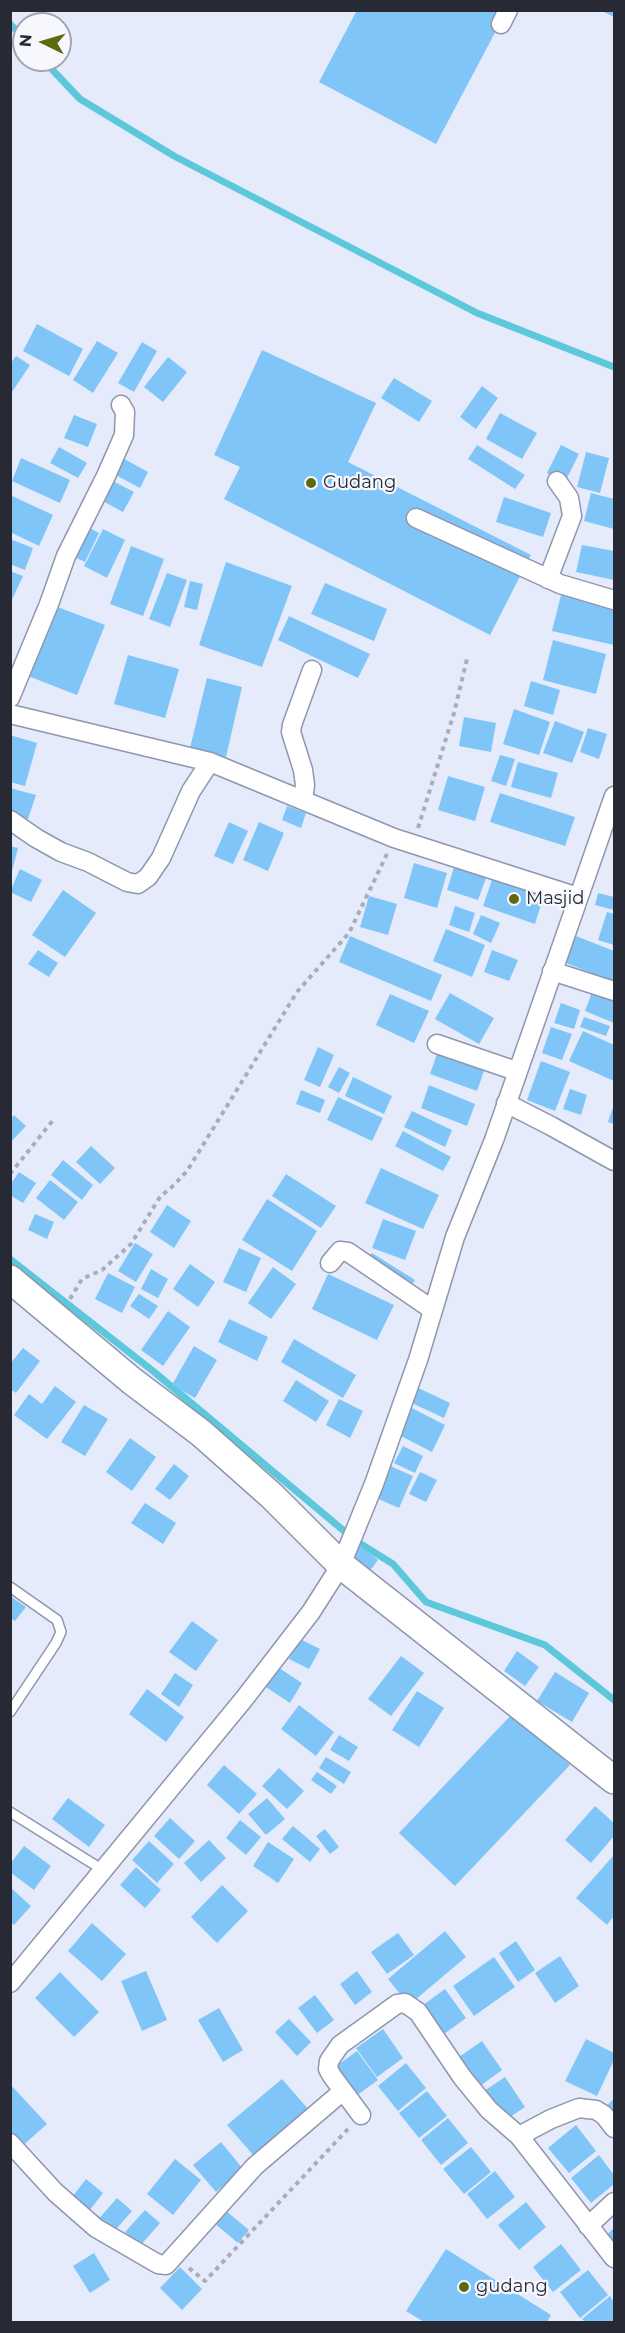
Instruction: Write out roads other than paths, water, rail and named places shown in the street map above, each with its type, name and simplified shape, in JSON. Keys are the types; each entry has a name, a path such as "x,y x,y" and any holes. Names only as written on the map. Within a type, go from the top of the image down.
{"street":[{"path":"10,698 66,556 124,435 125,412 121,405"},
{"path":"548,579 572,510 569,498 557,481"},
{"path":"416,518 548,579 583,592 615,600"},
{"path":"303,800 305,785 303,770 291,732 291,725 312,670"},
{"path":"10,714 210,762 394,838 578,897"},
{"path":"10,820 61,852 88,861 127,882 138,884 148,877 161,858 191,791 210,762"},
{"path":"10,1983 244,1699 311,1612 343,1558 374,1484 433,1310 455,1236 494,1140 516,1071 615,796"},
{"path":"552,971 615,991"},
{"path":"437,1044 516,1071"},
{"path":"506,1103 615,1161"},
{"path":"330,1263 340,1251 348,1252 433,1310"},
{"path":"10,1280 123,1373 201,1433 343,1558 615,1780"},
{"path":"361,2115 328,2069 329,2061 340,2045 397,2004 405,2004 418,2012 462,2077 489,2110 519,2136 615,2258"},
{"path":"10,2143 55,2192 96,2228 158,2264 166,2265 176,2258 255,2166 343,2091"},
{"path":"519,2136 551,2119 579,2108 596,2110 604,2115 615,2128"},
{"path":"588,2226 615,2202"}],"lane":[{"path":"10,1587 57,1620 61,1632 10,1712"},
{"path":"10,1812 103,1870"}],"waterway":[{"path":"54,72 80,99 174,156 477,313 614,367"},
{"path":"10,1259 153,1371 356,1541 393,1564 426,1602 545,1645 614,1700"}],"place":[{"name":"Gudang","path":"311,483"},
{"name":"Masjid","path":"514,899"},
{"name":"gudang","path":"464,2287"}]}
